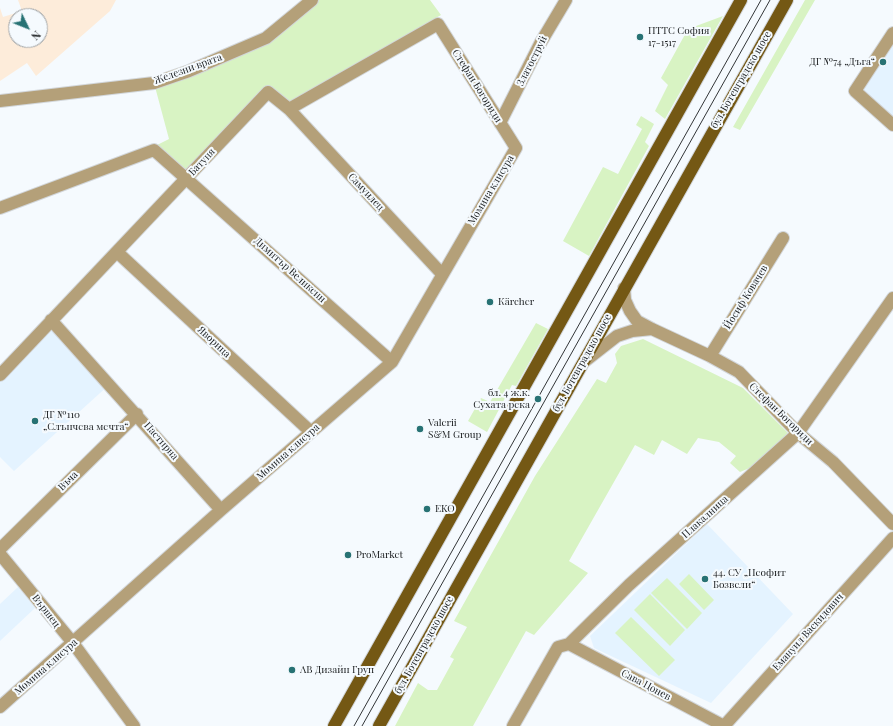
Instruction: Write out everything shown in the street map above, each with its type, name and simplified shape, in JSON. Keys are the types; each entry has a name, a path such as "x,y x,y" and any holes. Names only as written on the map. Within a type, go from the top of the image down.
{"main road":[{"path":"334,726 741,0"},
{"name":"бул. Ботевградско шосе","path":"379,726 787,0"}],"street":[{"name":"Железни врата","path":"0,101 154,82 189,71 266,38 312,0"},
{"name":"Златоструй","path":"500,123 541,42 566,0"},
{"name":"Стефан Богориди","path":"289,109 438,24 516,148"},
{"path":"893,33 854,91 893,125"},
{"name":"Батуня","path":"1,371 52,320 268,92 289,109"},
{"name":"Самуилец","path":"289,109 442,274"},
{"name":"Момина клисура","path":"0,707 221,510 392,362 516,148"},
{"path":"0,208 154,150 187,178"},
{"name":"Димитър Великсин","path":"187,178 392,362"},
{"name":"Йосиф Ковачев","path":"710,356 783,238"},
{"name":"Яворица","path":"117,252 311,432"},
{"name":"Стефан Богориди","path":"624,288 625,300 637,321 710,356 738,372 798,433 833,462 893,524"},
{"name":"Плакалница","path":"512,726 558,647 568,644 629,585 798,433 893,298"},
{"name":"Пастирна","path":"52,320 221,510"},
{"path":"582,364 618,336 632,331 652,329"},
{"name":"Въча","path":"0,549 137,414"},
{"name":"Емануил Васкидович","path":"724,726 893,538"},
{"name":"Вършец","path":"0,554 73,643 134,726"},
{"name":"Сава Цонев","path":"568,644 724,726"}],"shaded area":[{"path":"18,0 116,0 110,11 36,76 27,63 0,81 0,8 3,17 8,15 8,48 48,48 48,8 21,8"},
{"name":"ДГ №74 „Дъга“","path":"893,33 893,125 855,91"},
{"name":"ДГ №110 „Слънчева мечта“","path":"51,320 110,384 14,471 0,457 0,375"},
{"name":"44. СУ „Неофит Бозвели“","path":"707,524 793,614 711,703 594,648 590,636"},
{"path":"18,587 35,608 0,641 0,604"}],"green space":[{"path":"312,0 430,0 441,15 289,102 270,86 189,172 157,145 169,139 154,83 266,38"},
{"path":"805,0 815,0 740,130 733,127"},
{"path":"723,16 665,119 655,111 668,85 661,78 688,29"},
{"path":"641,116 654,124 645,142 649,146 589,256 563,241 603,167 618,174 642,129 636,125"},
{"path":"536,323 548,329 516,386 512,385 487,432 468,421 481,398 490,402"},
{"path":"643,339 743,388 788,433 752,467 740,472 730,463 736,456 719,442 698,438 687,454 662,440 654,455 635,445 569,561 588,573 534,635 526,631 473,726 395,726 418,683 428,690 437,690 454,659 450,657 467,627 454,621 535,476 597,379 606,383 617,363 615,354 621,346"},
{"path":"689,574 714,600 704,610 679,584"},
{"path":"667,578 702,613 687,629 651,593"},
{"path":"650,594 685,630 670,646 634,610"},
{"path":"631,617 675,660 659,676 615,633"}],"tram line":[{"path":"354,726 761,0"},
{"path":"362,726 770,0"}],"place":[{"name":"ПТТС София 17-1517","path":"640,37"},
{"name":"ДГ №74 „Дъга“","path":"883,62"},
{"name":"Кärcher","path":"490,302"},
{"name":"бл. 4 ж.к. Сухата река","path":"538,399"},
{"name":"ДГ №110 „Слънчева мечта“","path":"35,421"},
{"name":"Valerii S&M Group","path":"420,429"},
{"name":"EKO","path":"427,509"},
{"name":"ProMarket","path":"348,555"},
{"name":"44. СУ „Неофит Бозвели“","path":"705,579"},
{"name":"АВ Дизайн Груп","path":"292,670"}]}
